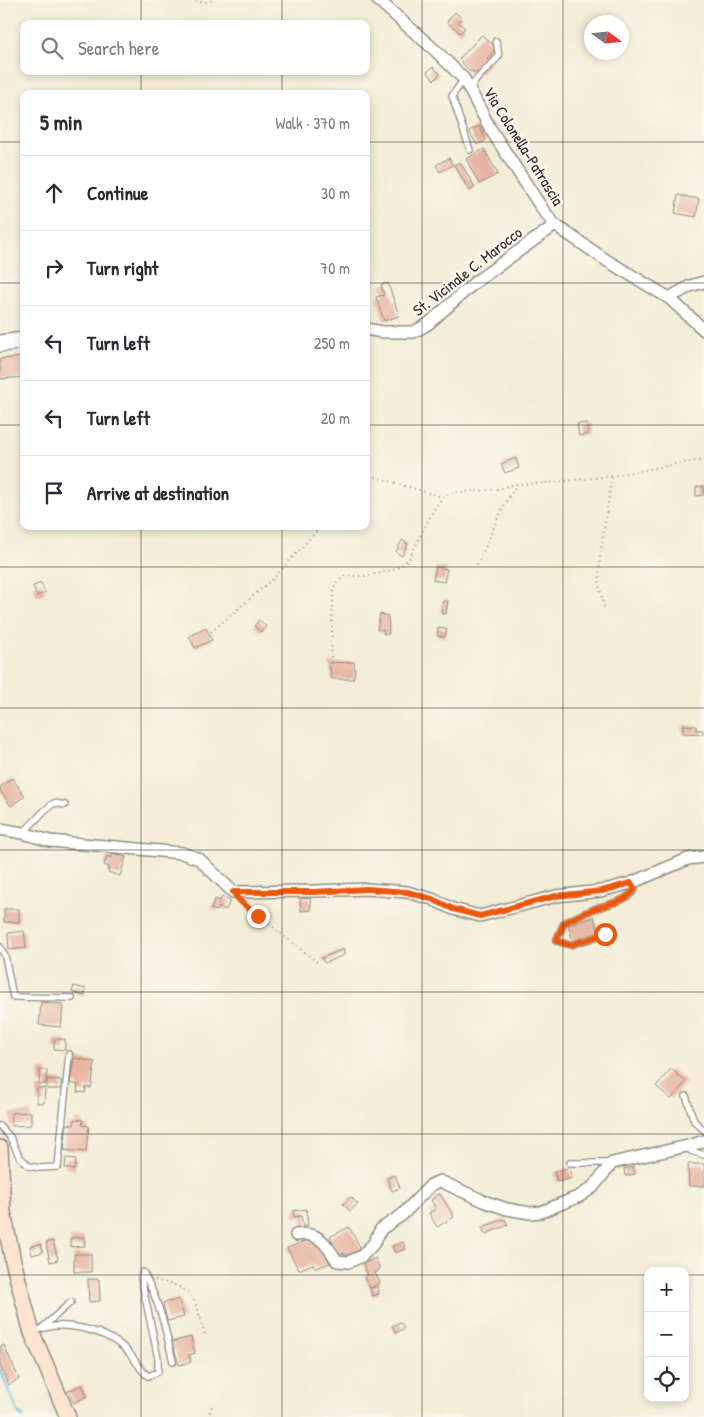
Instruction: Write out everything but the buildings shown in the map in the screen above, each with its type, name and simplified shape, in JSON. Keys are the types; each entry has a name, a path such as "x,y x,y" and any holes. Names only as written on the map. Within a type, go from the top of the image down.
{"main road":[{"path":"0,1148 1,1212 13,1261 68,1417"}],"street":[{"name":"Via Colonella-Patrascia","path":"378,0 436,50 467,84 492,130 543,210 555,225 606,260 669,298 704,330"},
{"name":"St. Vicinale C. Marocco","path":"370,330 382,332 414,332 428,324 474,283 555,225"},
{"path":"669,298 690,286 704,282"},
{"path":"0,341 20,338"},
{"path":"0,829 50,841 182,853 198,858 233,892 314,892 367,889 407,892 432,899 453,909 480,916 556,896 602,891 631,883 688,859 704,857"},
{"path":"296,1235 307,1233 321,1240 337,1261 349,1262 362,1256 374,1243 381,1229 402,1215 431,1185 440,1181 486,1202 507,1209 530,1213 541,1212 580,1196 593,1187 612,1163 704,1141"}],"lane":[{"path":"470,150 452,96 485,72 499,56 496,41"},
{"path":"0,349 20,346"},
{"path":"23,833 44,810 54,803 64,805"},
{"path":"605,934 570,945 556,941 564,923 631,895 635,889 631,883"},
{"path":"0,947 5,956 13,997 72,998"},
{"path":"0,1126 10,1137 20,1156 29,1166 40,1168 58,1166 69,1054"},
{"path":"686,1096 694,1121 704,1130"},
{"path":"687,1146 691,1151 704,1155"},
{"path":"570,1163 612,1163"},
{"path":"38,1330 86,1328 115,1341 129,1352 140,1370 148,1376 158,1372 158,1358 141,1278 143,1272 153,1289 160,1309 173,1362"},
{"path":"38,1330 71,1302"}],"path":[{"path":"196,0 198,2 209,2 212,0"},
{"path":"330,657 333,593 336,583 345,576 367,576 396,569 410,559 432,513 442,497 452,493 485,491 517,484 612,476 704,460"},
{"path":"370,475 442,497"},
{"path":"604,607 599,585 600,557 612,476"},
{"path":"477,565 490,540 506,499 517,484"},
{"path":"211,632 273,579 317,530"},
{"path":"233,892 240,901 318,963"},
{"path":"147,1279 175,1284 188,1291 195,1301 206,1338"},
{"path":"208,1417 212,1405"}],"waterway":[{"path":"0,1370 19,1414 23,1417"}],"route":[{"path":"258,916 240,901 233,892 314,892 367,889 407,892 432,899 453,909 480,916 524,906 556,896 602,891 631,883 635,889 631,895 564,923 556,941 570,945 605,934"}]}
